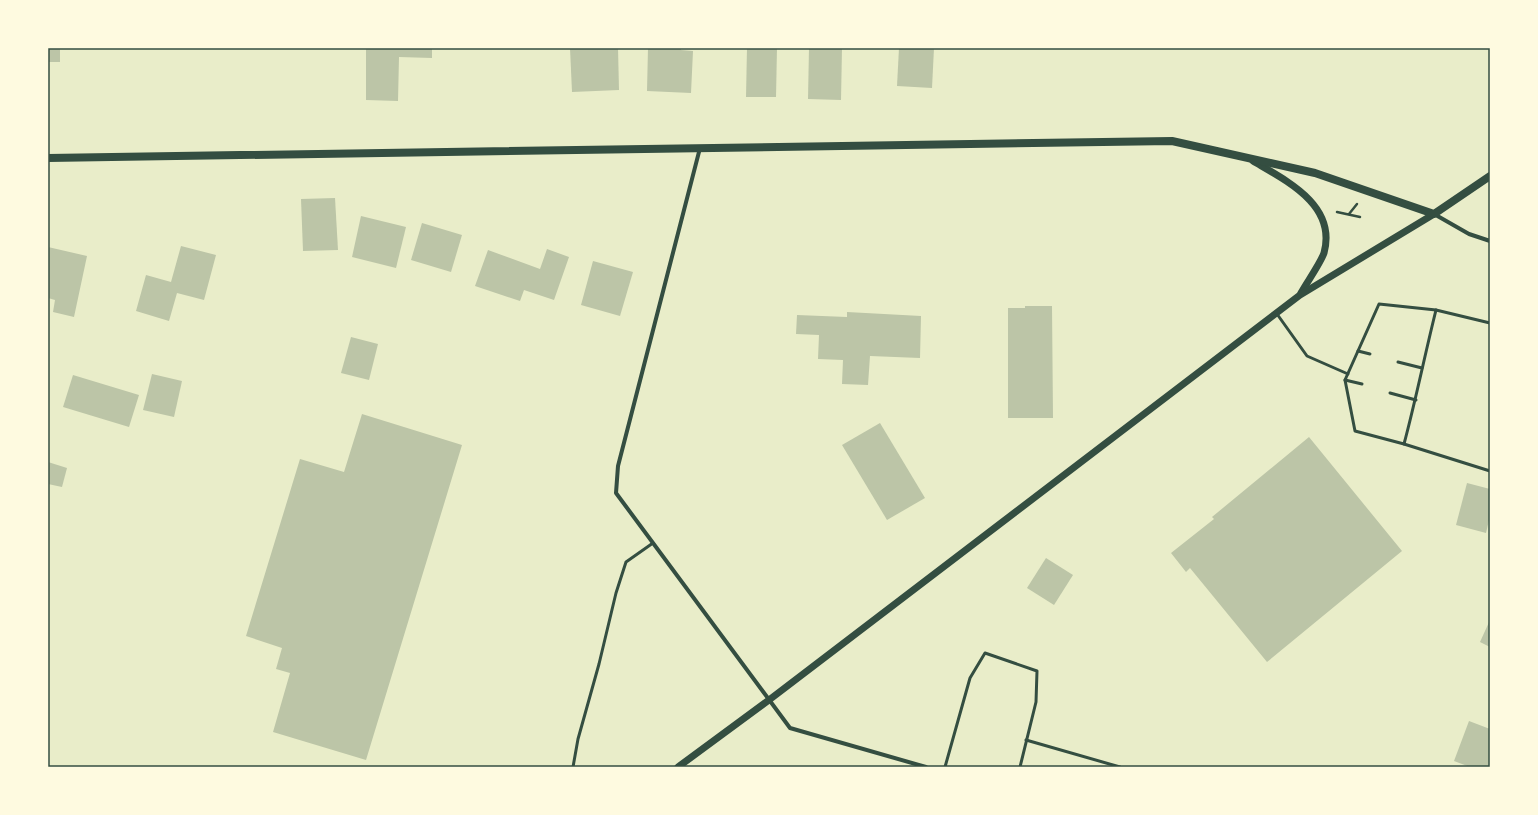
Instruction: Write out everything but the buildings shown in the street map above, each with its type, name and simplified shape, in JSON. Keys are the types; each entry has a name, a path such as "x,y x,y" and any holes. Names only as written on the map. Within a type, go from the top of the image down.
{"main road":[{"path":"48,158 1172,141 1315,173 1434,214 1490,176"}],"street":[{"path":"700,147 618,466 616,493 790,728 926,767"},
{"path":"1249,158 1301,190 1319,211 1327,236 1323,254 1300,295"},
{"path":"678,767 769,700 1300,295 1434,214 1469,234 1490,241"}],"lane":[{"path":"1490,324 1436,310 1379,304 1345,380 1355,431 1404,444 1490,471"},
{"path":"1404,444 1416,400 1436,310"},
{"path":"1276,313 1308,356 1348,374"},
{"path":"1358,351 1370,354"},
{"path":"1398,362 1422,368"},
{"path":"1345,380 1362,384"},
{"path":"1390,393 1416,400"},
{"path":"573,767 578,738 599,664 616,593 626,562 653,543"},
{"path":"946,767 970,678 985,653 1037,671 1036,702 1020,767"},
{"path":"1026,740 1120,767"}],"path":[{"path":"1348,214 1358,204"},
{"path":"1335,212 1360,217"}]}
